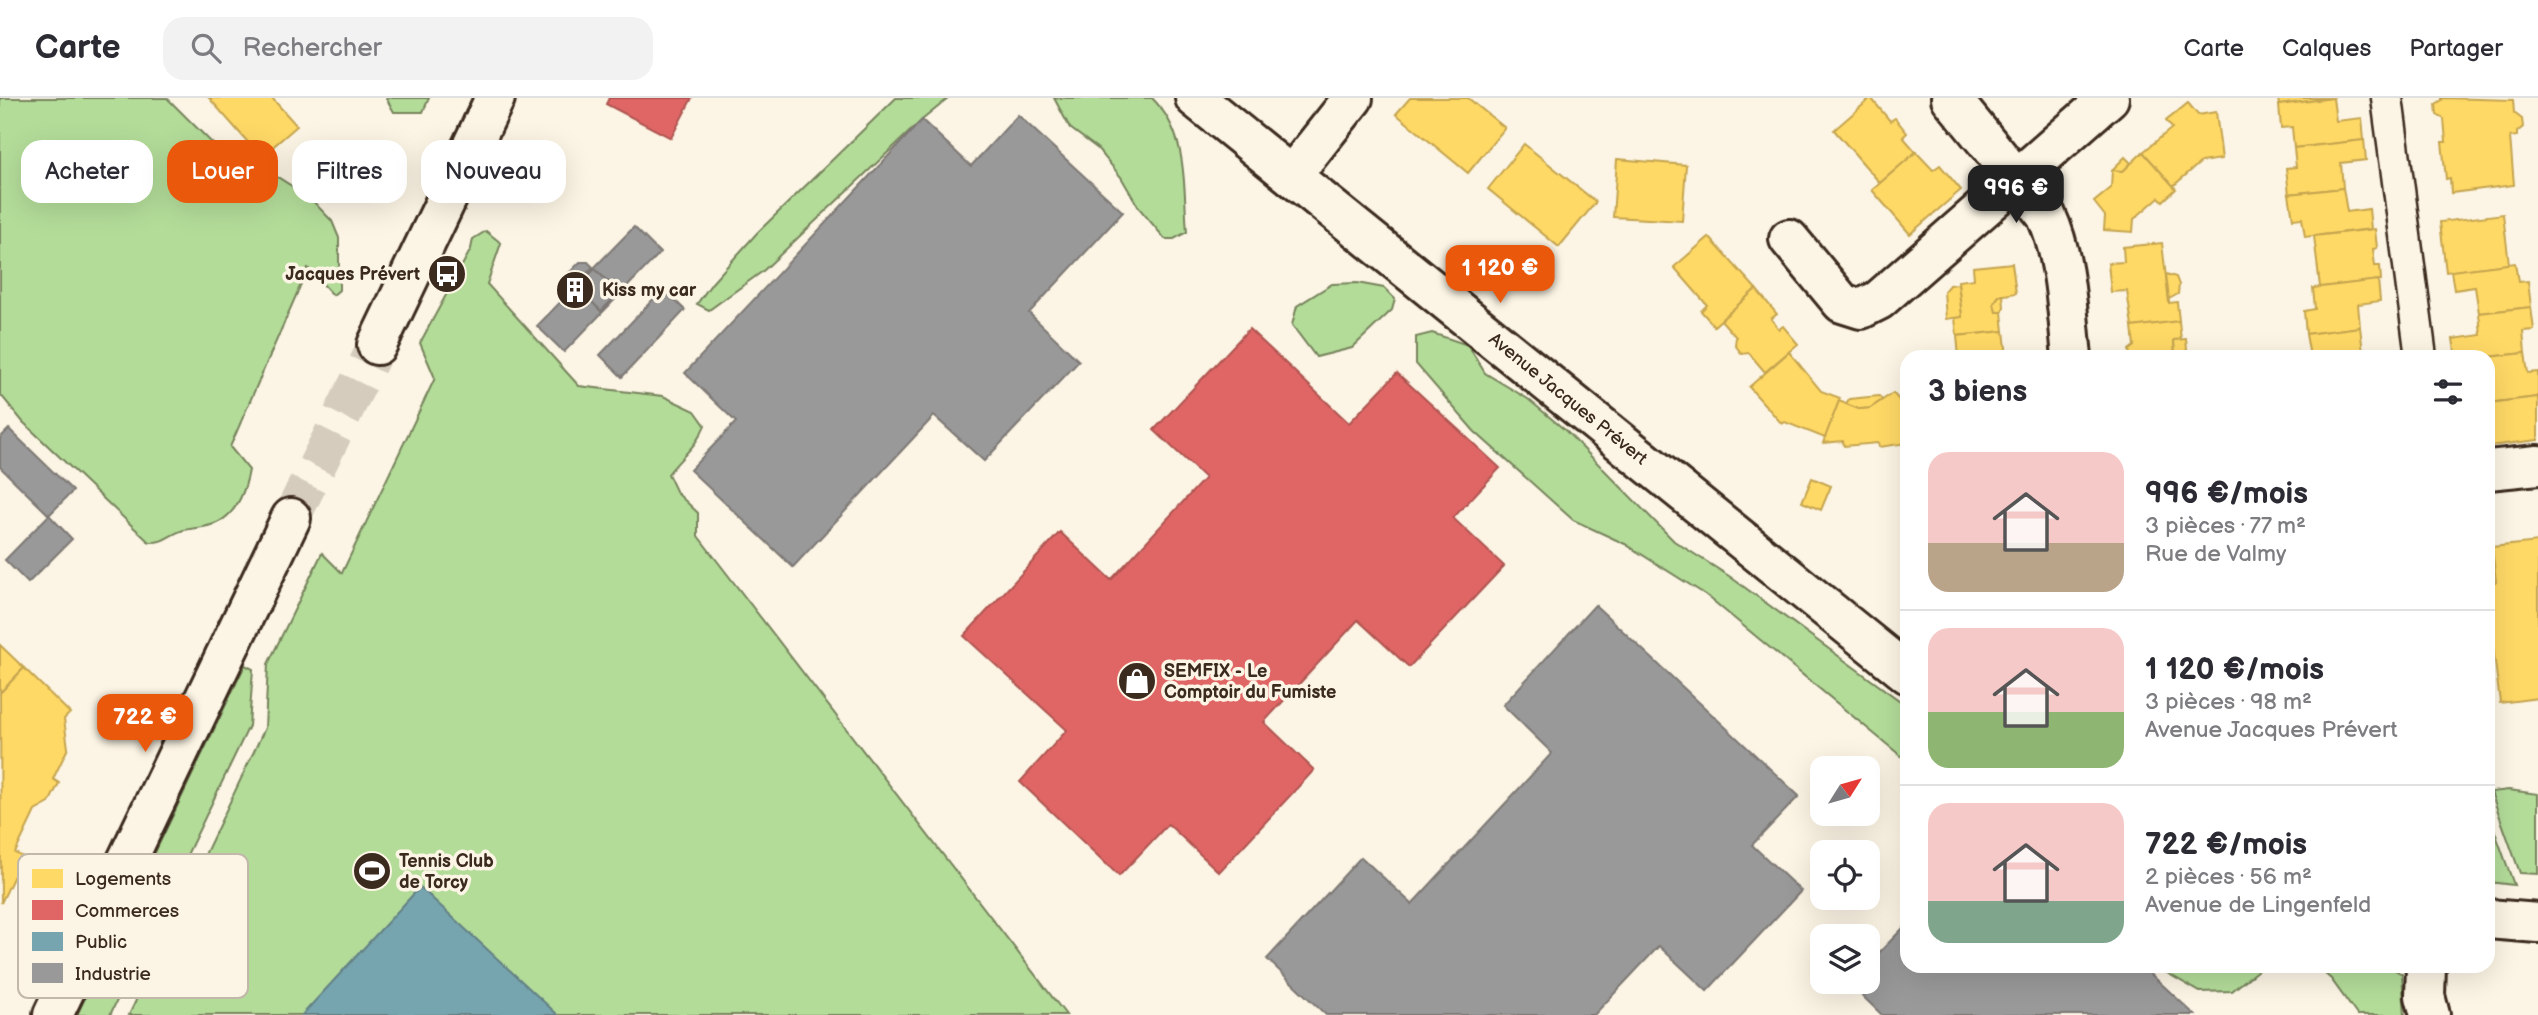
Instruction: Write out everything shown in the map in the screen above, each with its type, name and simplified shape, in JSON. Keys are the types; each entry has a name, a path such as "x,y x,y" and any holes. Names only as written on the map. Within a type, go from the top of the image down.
{"street":[{"path":"377,345 495,98"},
{"name":"Avenue Jacques Prévert","path":"1195,98 1900,668"},
{"path":"1292,175 1353,98"},
{"path":"1951,98 2046,215 2055,234 2072,350"},
{"path":"1789,239 1842,303 1861,309 1879,300 2109,98"},
{"path":"2387,98 2420,350"},
{"path":"2495,469 2538,465"},
{"path":"130,854 291,518"},
{"path":"2495,920 2538,923"},
{"path":"2423,973 2430,1015"},
{"path":"53,1015 61,998"}],"green space":[{"path":"0,98 167,98 209,140 167,140 167,203 278,203 278,178 292,186 292,203 315,203 332,221 339,238 339,290 333,295 308,268 230,447 249,470 238,503 227,517 219,522 149,542 23,422 0,394"},
{"path":"386,98 429,98 423,112 394,112"},
{"path":"896,98 949,98 922,120 763,271 709,310 697,304 757,233"},
{"path":"1054,98 1152,98 1164,112 1178,144 1184,178 1187,232 1174,239 1165,239 1139,208 1121,177 1098,149 1070,128"},
{"path":"486,231 501,243 487,284 579,386 663,396 695,411 705,425 702,432 668,474 677,493 698,513 698,536 1066,1015 129,1015 137,998 248,998 248,854 205,854 265,728 268,664 322,553 342,573 435,378 420,343 471,249 473,239"},
{"path":"1357,283 1384,288 1395,299 1392,310 1352,348 1316,357 1292,325 1297,306 1332,284"},
{"path":"1432,333 1468,345 1485,373 1528,399 1565,430 1674,541 1729,576 1900,701 1900,755 1706,595 1625,544 1573,520 1474,431 1416,364 1416,337"},
{"path":"245,665 253,669 249,726 187,854 154,854"},
{"path":"2509,790 2538,794 2538,874 2520,873 2495,803 2495,792"},
{"path":"2495,832 2514,885 2495,883"},
{"path":"2167,973 2254,973 2232,991 2200,992"},
{"path":"2324,973 2400,973 2405,1015 2357,1015"},
{"path":"85,998 118,998 110,1015 77,1015"}],"building: Logements":[{"path":"209,98 272,98 297,126 278,142 278,140 246,140"},
{"path":"1410,98 1468,98 1505,128 1468,173 1396,114"},
{"path":"1871,98 1890,121 1895,118 1907,133 1903,137 1916,152 1880,183 1834,130"},
{"path":"2278,98 2333,98 2279,105"},
{"path":"2333,98 2336,121 2362,118 2364,140 2294,148 2292,127 2281,128 2279,105"},
{"path":"2442,98 2513,100 2514,113 2522,119 2523,127 2517,132 2517,136 2510,137 2514,185 2451,193 2450,178 2446,179 2442,142 2446,142 2444,119 2437,115 2436,104"},
{"path":"2188,103 2198,115 2216,112 2222,159 2201,162 2173,186 2143,152 2172,128 2166,121"},
{"path":"2364,140 2366,160 2341,163 2343,188 2289,194 2286,168 2296,167 2294,148"},
{"path":"1524,144 1596,202 1559,247 1488,189"},
{"path":"1916,152 1933,170 1940,165 1961,190 1910,234 1872,190"},
{"path":"2143,152 2176,189 2163,201 2159,197 2134,219 2133,232 2104,230 2105,216 2094,202 2111,188 2112,170 2123,171"},
{"path":"2125,157 2131,163 2123,171 2112,170"},
{"path":"1617,159 1686,165 1682,221 1613,217"},
{"path":"2343,188 2347,212 2369,209 2371,229 2305,237 2302,218 2293,219 2289,194"},
{"path":"2503,214 2509,264 2446,272 2440,222"},
{"path":"2375,229 2375,266 2380,266 2381,280 2320,287 2314,236"},
{"path":"1709,237 1756,289 1714,326 1701,311 1707,305 1674,267"},
{"path":"2162,243 2169,303 2177,302 2179,321 2132,327 2127,291 2111,292 2108,263 2124,262 2123,247"},
{"path":"2012,263 2016,293 1999,296 1994,303 1996,312 2002,312 2004,331 1957,336 1955,318 1962,317 1958,281 1974,279 1973,267"},
{"path":"2515,263 2518,282 2528,281 2531,307 2479,313 2475,287 2454,290 2451,271"},
{"path":"2166,274 2176,277 2179,285 2178,294 2169,299"},
{"path":"2378,280 2380,301 2358,304 2360,327 2306,334 2304,311 2315,309 2313,288"},
{"path":"1958,284 1962,317 1946,319 1944,291 1949,285"},
{"path":"1756,289 1777,314 1771,319 1779,329 1783,326 1798,344 1765,372 1749,353 1742,354 1735,345 1736,337 1721,320"},
{"path":"2003,295 2002,312 1996,312 1994,303"},
{"path":"2531,307 2534,330 2523,331 2525,353 2495,356 2495,350 2455,350 2453,339 2481,335 2479,313"},
{"path":"2179,321 2181,340 2174,340 2175,350 2129,350 2134,346 2132,327"},
{"path":"2360,327 2363,350 2309,350 2306,334"},
{"path":"2004,331 2006,350 1958,350 1957,336"},
{"path":"2186,339 2187,350 2175,350 2174,340"},
{"path":"1789,352 1821,391 1840,398 1825,438 1785,422 1782,424 1749,387"},
{"path":"2525,353 2528,373 2538,372 2538,397 2495,402 2495,356"},
{"path":"1893,393 1900,400 1900,444 1879,447 1878,443 1844,446 1843,441 1823,443 1839,401 1859,409 1870,408"},
{"path":"1879,396 1882,400 1870,408 1859,409 1846,404 1849,399"},
{"path":"2538,397 2538,440 2495,445 2495,402"},
{"path":"1812,478 1831,486 1821,510 1802,502"},
{"path":"2538,542 2538,698 2500,703 2495,662 2495,547"},
{"path":"0,645 24,668 0,693"},
{"path":"24,668 70,713 64,719 68,748 53,779 59,783 49,803 35,811 15,853 18,854 18,867 1,903 0,693"}],"building: Commerces":[{"path":"609,98 692,98 671,138 606,104"},
{"path":"1249,329 1349,423 1397,373 1500,468 1453,518 1504,566 1409,667 1358,620 1264,722 1314,770 1219,872 1168,824 1119,876 1020,782 1067,730 964,636 1060,532 1111,580 1205,478 1154,430"}],"building: Public":[{"path":"420,887 558,1015 302,1015"}],"building: Industrie":[{"path":"1018,115 1123,212 1029,313 1079,361 984,461 934,416 793,567 690,470 736,422 685,373 922,120 971,166"},
{"name":"Kiss my car","path":"634,227 660,253 564,352 537,326","holes":["595,269 619,293 601,311 577,287"]},
{"path":"580,262 588,262 593,267 575,286 570,281 569,273"},
{"path":"595,269 619,293 601,311 577,287"},
{"path":"663,289 685,310 622,377 600,355"},
{"path":"9,429 73,491 49,515 0,467 0,438"},
{"path":"49,515 72,539 28,583 5,560"},
{"path":"1595,605 1799,796 1752,845 1801,891 1707,991 1659,946 1594,1015 1326,1015 1267,959 1361,857 1412,904 1552,753 1503,705"},
{"path":"1900,931 1900,973 2150,973 2195,1015 1882,1015 1860,994 1880,994 1880,952"}],"tunnel":[{"path":"291,518 377,345"}],"place":[{"name":"Jacques Prévert","path":"447,274"},
{"name":"Kiss my car","path":"575,290"},
{"name":"SEMFIX - Le Comptoir du Fumiste","path":"1137,681"},
{"name":"Tennis Club de Torcy","path":"372,871"}]}
